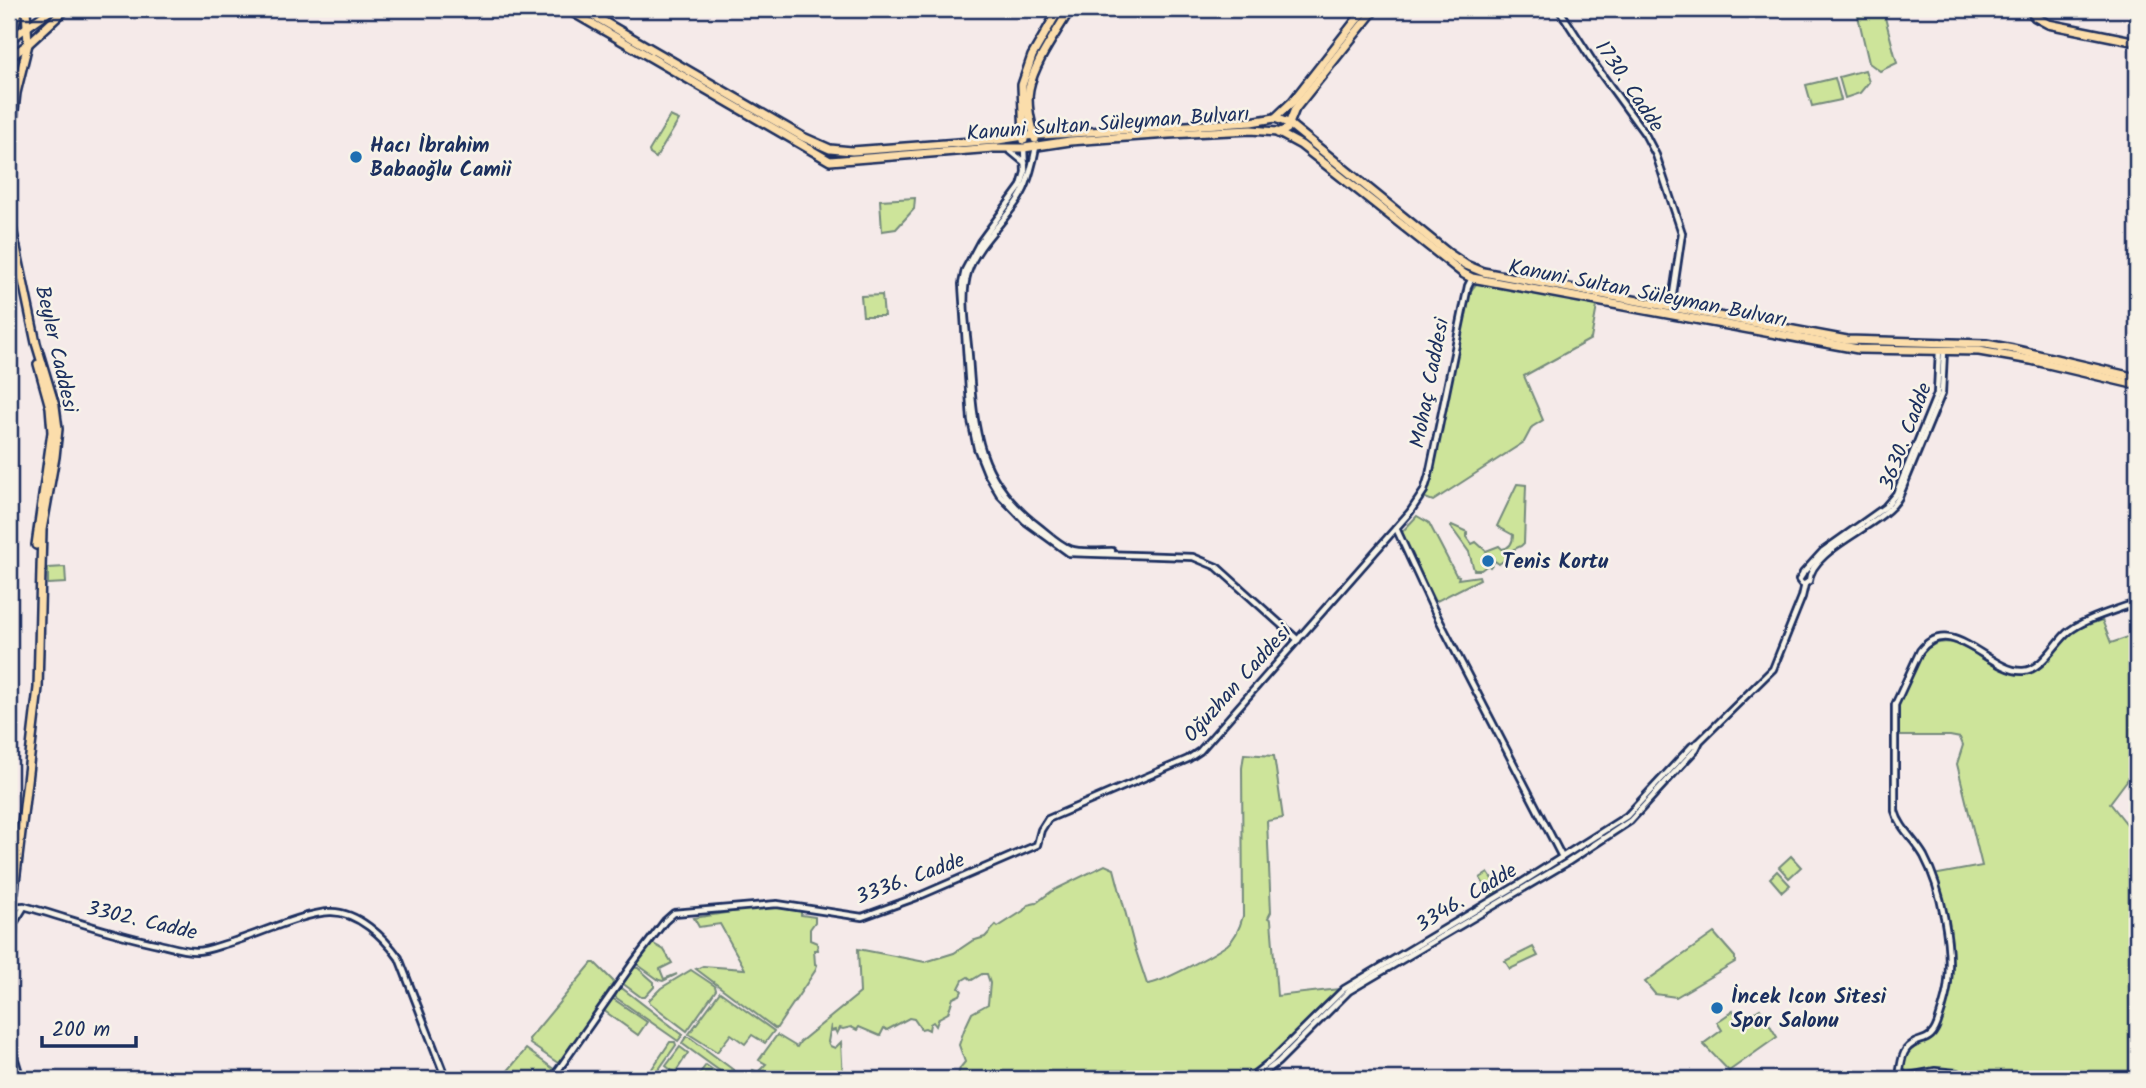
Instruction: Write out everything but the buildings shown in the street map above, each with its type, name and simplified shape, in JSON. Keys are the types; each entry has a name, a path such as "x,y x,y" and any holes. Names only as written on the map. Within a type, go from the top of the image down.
{"main road":[{"path":"9,114 10,40 19,9"},
{"path":"9,155 16,93 29,44 26,9"},
{"path":"10,40 52,9"},
{"path":"10,57 29,44 66,9"},
{"name":"Kanuni Sultan Süleyman Bulvarı","path":"568,9 824,158 835,161 1024,148 1070,141 1169,134 1251,130 1277,132 1301,145 1469,277 1858,349 1986,344 2137,378"},
{"name":"Kanuni Sultan Süleyman Bulvarı","path":"582,9 803,137 832,149 852,152 1034,135 1251,122 1275,118 1289,125 1448,253 1474,269 1498,276 1847,340 1979,351 2031,360 2137,385"},
{"path":"1024,148 1022,85 1032,56 1059,9"},
{"path":"1036,146 1030,116 1030,87 1041,60 1070,9"},
{"path":"1365,9 1293,101 1275,118 1272,125 1277,132 1285,131 1295,109 1375,9"},
{"path":"2029,9 2035,17 2048,24 2137,42"},
{"path":"36,20 36,28 44,28"},
{"path":"824,158 825,151 832,149 838,154 835,161"},
{"name":"Beyler Caddesi","path":"9,214 34,340"},
{"name":"Beyler Caddesi","path":"9,237 40,361 50,407 52,432 36,535 38,590 32,703 16,837 9,870"},
{"path":"1469,277 1468,270 1474,269"},
{"name":"Beyler Caddesi","path":"9,908 38,688 37,618"}],"street":[{"name":"1730. Cadde","path":"1559,9 1652,146 1682,233 1671,308"},
{"path":"1036,146 1017,195 980,242 965,270 962,284 969,389 979,446 990,470 1003,492 1032,521 1070,550 1194,554 1218,565 1299,638"},
{"path":"1008,148 1025,163"},
{"path":"1024,148 1026,176"},
{"name":"Mohaç Caddesi","path":"1325,608 1410,512 1420,496 1427,475 1469,277"},
{"name":"3630. Cadde","path":"1806,575 1823,551 1885,507 1896,494 1937,394 1941,347"},
{"path":"1396,528 1433,608 1562,857"},
{"path":"1806,575 1809,581 1805,584 1800,583 1800,576 1806,575"},
{"name":"3346. Cadde","path":"1248,1079 1347,990 1522,885 1568,862 1628,819 1773,669 1805,584"},
{"path":"1963,1079 1957,1073 1946,1071 1926,1072 1909,1077 1901,1074 1906,1048 1931,1037 1935,1032 1946,998 1949,967 1941,904 1928,866 1896,814 1895,704 1923,647 1935,640 1951,638 2009,668 2024,671 2039,663 2076,626 2137,602"},
{"name":"Oğuzhan Caddesi","path":"1048,819 1194,756 1325,608"},
{"name":"3336. Cadde","path":"552,1079 633,963 674,914 777,904 862,917 917,897 1037,845 1041,830 1048,819"},
{"name":"3346. Cadde","path":"1522,885 1562,857 1628,819"},
{"name":"3302. Cadde","path":"11,895 24,906 115,935 197,951 313,915 333,912 349,916 381,937 402,964 446,1079"},
{"path":"14,924 24,906"},
{"name":"3302. Cadde","path":"9,908 24,906"},
{"path":"9,908 14,924 9,978"},
{"name":"3346. Cadde","path":"1256,1079 1278,1062 1347,990"},
{"path":"9,1040 21,1079"}],"green space":[{"path":"1883,10 1897,63 1880,71 1869,63 1858,16"},
{"path":"1865,70 1869,82 1860,93 1845,98 1839,77"},
{"path":"1835,78 1841,100 1812,106 1806,85"},
{"path":"670,116 679,120 656,158 649,151"},
{"path":"915,198 914,209 896,229 882,231 880,200"},
{"path":"1477,283 1549,296 1598,301 1591,339 1524,376 1543,420 1532,427 1524,442 1433,501 1420,496 1424,491 1467,295"},
{"path":"882,295 884,316 863,316 861,296"},
{"path":"1517,484 1526,485 1524,543 1512,550 1510,556 1499,564 1488,556 1494,562 1490,567 1488,565 1481,570 1474,570 1469,552 1452,525 1467,532 1472,544 1476,542 1486,551 1499,546 1502,549 1507,548 1512,543 1513,535 1497,526"},
{"path":"1417,516 1429,523 1456,575 1459,576 1458,579 1479,576 1480,579 1435,602 1401,533"},
{"path":"65,567 66,583 48,584 48,568"},
{"path":"2102,620 2111,643 2137,634 2137,767 2110,803 2137,837 2137,1079 1965,1079 1960,1072 1932,1069 1903,1074 1902,1068 1908,1049 1927,1041 1934,1035 1940,1023 1950,978 1948,926 1933,875 1982,866 1957,764 1963,745 1960,738 1896,736 1897,706 1923,653 1934,644 1957,644 2010,672 2025,673 2034,671 2079,628"},
{"path":"1244,754 1274,756 1283,818 1267,821 1271,912 1268,918 1271,920 1277,996 1339,989 1296,1037 1248,1079 957,1079 965,1062 959,1045 964,1030 972,1013 988,1004 990,983 987,974 982,974 972,980 968,977 963,980 959,988 962,991 953,998 948,1013 939,1018 936,1026 933,1022 930,1024 929,1030 921,1029 914,1019 909,1018 887,1030 884,1028 880,1036 859,1027 857,1030 851,1027 840,1028 837,1034 835,1030 831,1031 831,1025 828,1042 835,1048 841,1042 843,1079 746,1079 753,1070 758,1072 766,1064 759,1060 777,1035 797,1047 860,993 858,949 925,962 954,953 972,941 985,937 996,925 998,927 1052,891 1105,865 1114,869 1147,984 1175,974 1227,945 1237,932 1243,916"},
{"path":"1791,856 1801,867 1789,878 1779,867"},
{"path":"1777,871 1790,885 1782,892 1770,878"},
{"path":"1488,873 1499,890 1490,895 1480,878"},
{"path":"769,906 801,910 801,915 815,917 810,929 810,940 817,943 818,950 814,950 817,965 815,971 776,1029 696,969 703,966 745,969 720,924 699,927 694,918"},
{"path":"1714,933 1735,957 1735,962 1676,997 1655,994 1645,982"},
{"path":"652,943 664,950 672,963 660,969 664,979 677,974 663,981 638,965 637,961"},
{"path":"1533,947 1538,956 1510,969 1505,961"},
{"path":"592,963 614,982 561,1063 558,1063 530,1044 529,1039"},
{"path":"632,967 638,968 654,982 654,987 645,997 622,983"},
{"path":"691,970 715,986 716,990 687,1031 649,1000 661,988"},
{"path":"619,988 683,1035 678,1041 615,997"},
{"path":"720,992 774,1031 765,1043 752,1035 745,1044 731,1034 717,1052 689,1034"},
{"path":"610,998 647,1022 638,1035 603,1010"},
{"path":"1760,1009 1777,1037 1729,1071 1703,1044 1722,1030 1717,1022 1733,1011 1740,1022"},
{"path":"686,1037 743,1077 731,1079 684,1045 682,1043"},
{"path":"670,1042 675,1042 676,1045 652,1079 645,1079"},
{"path":"680,1047 688,1053 675,1073 666,1066"},
{"path":"526,1049 555,1070 548,1079 501,1079"},
{"path":"706,1065 726,1079 706,1079 699,1074"}],"place":[{"name":"Hacı İbrahim Babaoğlu Camii","path":"356,157"},
{"name":"Tenis Kortu","path":"1488,561"},
{"name":"İncek Icon Sitesi Spor Salonu","path":"1717,1008"}]}
